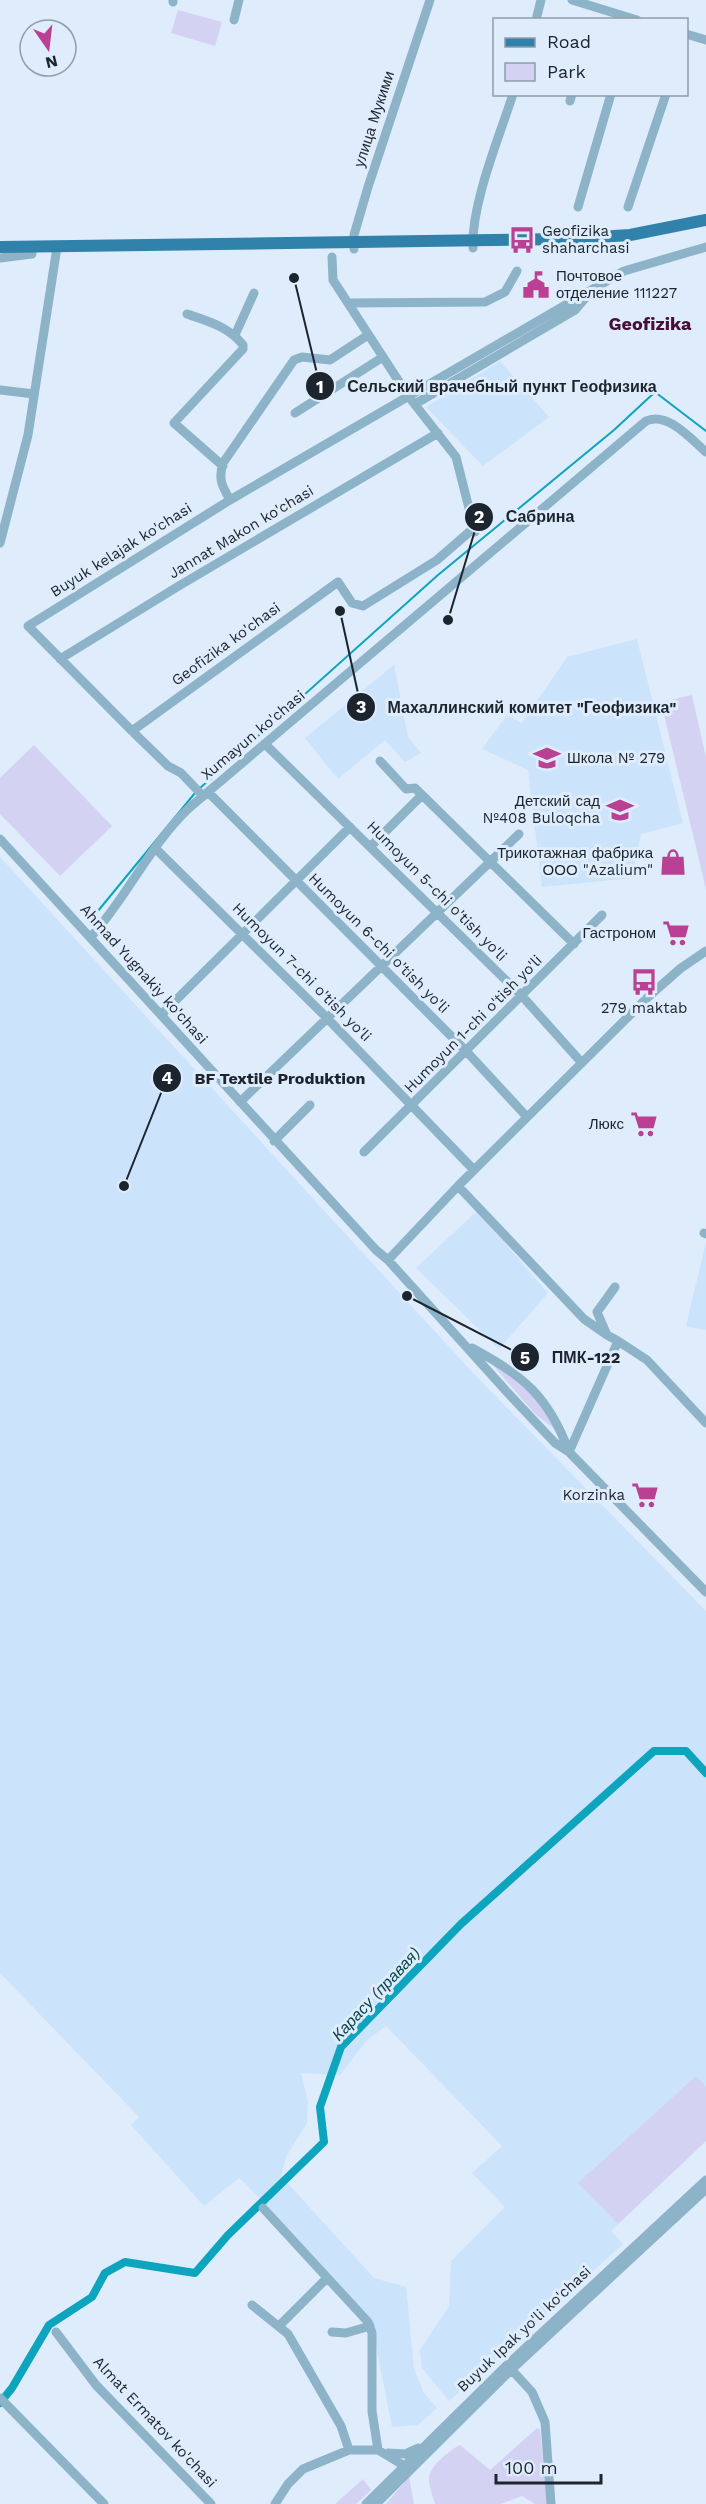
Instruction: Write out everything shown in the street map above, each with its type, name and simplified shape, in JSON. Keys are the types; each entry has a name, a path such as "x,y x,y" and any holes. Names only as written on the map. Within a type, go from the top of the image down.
{"main road":[{"path":"473,244 614,236 706,220"},
{"path":"0,247 56,250 622,243 706,228"},
{"path":"0,256 56,250"}],"street":[{"path":"234,20 239,0"},
{"name":"улица Мукими","path":"354,246 368,187 430,0"},
{"path":"537,18 542,0"},
{"path":"572,0 631,18"},
{"path":"688,35 706,40"},
{"path":"473,244 478,207 512,96"},
{"path":"578,207 610,96"},
{"path":"628,207 665,96"},
{"name":"Buyuk kelajak ko'chasi","path":"28,626 230,501 575,310 592,290 624,271 706,247"},
{"path":"0,543 28,435 56,250"},
{"path":"332,257 333,280 412,400 438,433"},
{"path":"348,303 485,302 505,292 517,271"},
{"path":"235,334 254,293"},
{"path":"187,314 214,323 235,334 243,345 243,349 174,423 223,466"},
{"path":"230,501 220,482 219,472 294,360 302,357 330,360 368,335"},
{"path":"295,413 383,357"},
{"path":"0,390 34,394"},
{"name":"Xumayun ko'chasi","path":"91,937 112,914 183,814 649,419 659,417 667,420 706,452"},
{"name":"Geofizika ko'chasi","path":"132,731 338,582 352,603 363,606 437,560 475,531 460,466 438,433"},
{"name":"Jannat Makon ko'chasi","path":"60,659 438,433"},
{"name":"Humoyun 6-chi o'tish yo'li","path":"28,626 168,766 181,773 205,794 296,880 467,1052 527,1117"},
{"name":"Humoyun 5-chi o'tish yo'li","path":"267,744 522,996 582,1063"},
{"path":"380,761 406,789 415,788 574,944"},
{"path":"370,847 422,795"},
{"path":"162,1014 350,827"},
{"path":"240,1102 328,1019 380,965 519,834"},
{"name":"Ahmad Yugnakiy ko'chasi","path":"0,839 162,1014 274,1141 388,1260 547,1434 569,1452 706,1592"},
{"name":"Humoyun 7-chi o'tish yo'li","path":"156,849 328,1019 474,1170"},
{"name":"Humoyun 1-chi o'tish yo'li","path":"364,1152 413,1106 602,915"},
{"path":"388,1260 458,1186 648,997 681,968 706,951"},
{"path":"274,1141 310,1105"},
{"path":"458,1186 584,1319 647,1360 706,1423"},
{"path":"607,1335 597,1312 615,1287"},
{"path":"569,1452 618,1341"},
{"name":"Ahmad Yugnakiy ko'chasi","path":"465,1344 517,1374 547,1408 560,1427 569,1452"},
{"name":"Buyuk Ipak yo'li ko'chasi","path":"366,2504 706,2180"},
{"name":"Buyuk Ipak yo'li ko'chasi","path":"375,2504 428,2442 706,2189"},
{"path":"263,2208 370,2326 372,2411 381,2451 407,2467"},
{"path":"279,2326 327,2278"},
{"path":"252,2305 288,2334 341,2426 349,2450"},
{"path":"332,2332 346,2333 370,2326"},
{"name":"Almat Ermatov ko'chasi","path":"56,2332 96,2385 212,2504"},
{"path":"509,2367 532,2392 546,2422 551,2504"},
{"path":"0,2398 104,2504"},
{"path":"275,2504 288,2484 303,2469 349,2450 405,2454 428,2442"}],"shaded area":[{"path":"500,361 549,417 483,466 426,407"},
{"path":"637,639 683,823 641,834 632,878 542,887 528,770 482,749 507,715 522,723 567,657"},
{"path":"394,665 408,737 421,753 405,762 385,740 338,779 305,738"},
{"path":"0,857 472,1372 706,1611 706,2141 611,2231 623,2244 449,2401 422,2368 420,2350 449,2306 451,2261 505,2207 472,2173 502,2146 386,2026 367,2040 340,2075 301,2073 308,2102 307,2123 286,2157 281,2176 374,2278 406,2287 414,2369 424,2393 437,2408 418,2425 392,2427 371,2320 245,2183 239,2178 204,2206 131,2125 139,2117 0,1973"},
{"path":"477,1211 548,1293 499,1349 416,1268"},
{"path":"706,1242 706,1330 686,1326"}],"green space":[{"path":"178,10 222,22 215,46 171,33"},
{"path":"692,695 706,757 706,889 661,702"},
{"path":"34,745 112,826 60,876 0,814 0,778"},
{"path":"493,1365 511,1376 539,1402 556,1430 534,1413"},
{"path":"696,2076 706,2087 706,2141 618,2224 578,2183"},
{"path":"537,2428 540,2429 547,2504 535,2504 522,2496 501,2504 435,2504 430,2486 430,2475 440,2460 451,2451 460,2445 490,2470"},
{"path":"409,2477 414,2504 386,2504"},
{"path":"363,2479 371,2490 356,2504 335,2504"}],"waterway":[{"path":"199,789 438,575 614,430 655,392 706,431"},
{"path":"93,917 195,793"},
{"name":"Карасу (правая)","path":"0,2403 12,2388 49,2325 92,2297 105,2273 125,2262 195,2273 228,2235 324,2142 320,2107 341,2047 461,1924 654,1751 686,1751 706,1773"}],"place":[{"name":"Geofizika shaharchasi","path":"522,240"},
{"name":"Сельский врачебный пункт Геофизика","path":"294,278"},
{"name":"Почтовое отделение 111227","path":"536,285"},
{"name":"Махаллинский комитет \"Геофизика\"","path":"340,611"},
{"name":"Сабрина","path":"448,620"},
{"name":"Школа № 279","path":"547,758"},
{"name":"Детский сад №408 Buloqcha","path":"620,810"},
{"name":"Трикотажная фабрика ООО \"Azalium\"","path":"673,862"},
{"name":"Гастроном","path":"676,933"},
{"name":"279 maktab","path":"644,982"},
{"name":"Люкс","path":"644,1124"},
{"name":"BF Textile Produktion","path":"124,1186"},
{"name":"ПМК-122","path":"407,1296"},
{"name":"Korzinka","path":"645,1495"}],"district":[{"name":"Geofizika","path":"650,323"}]}
